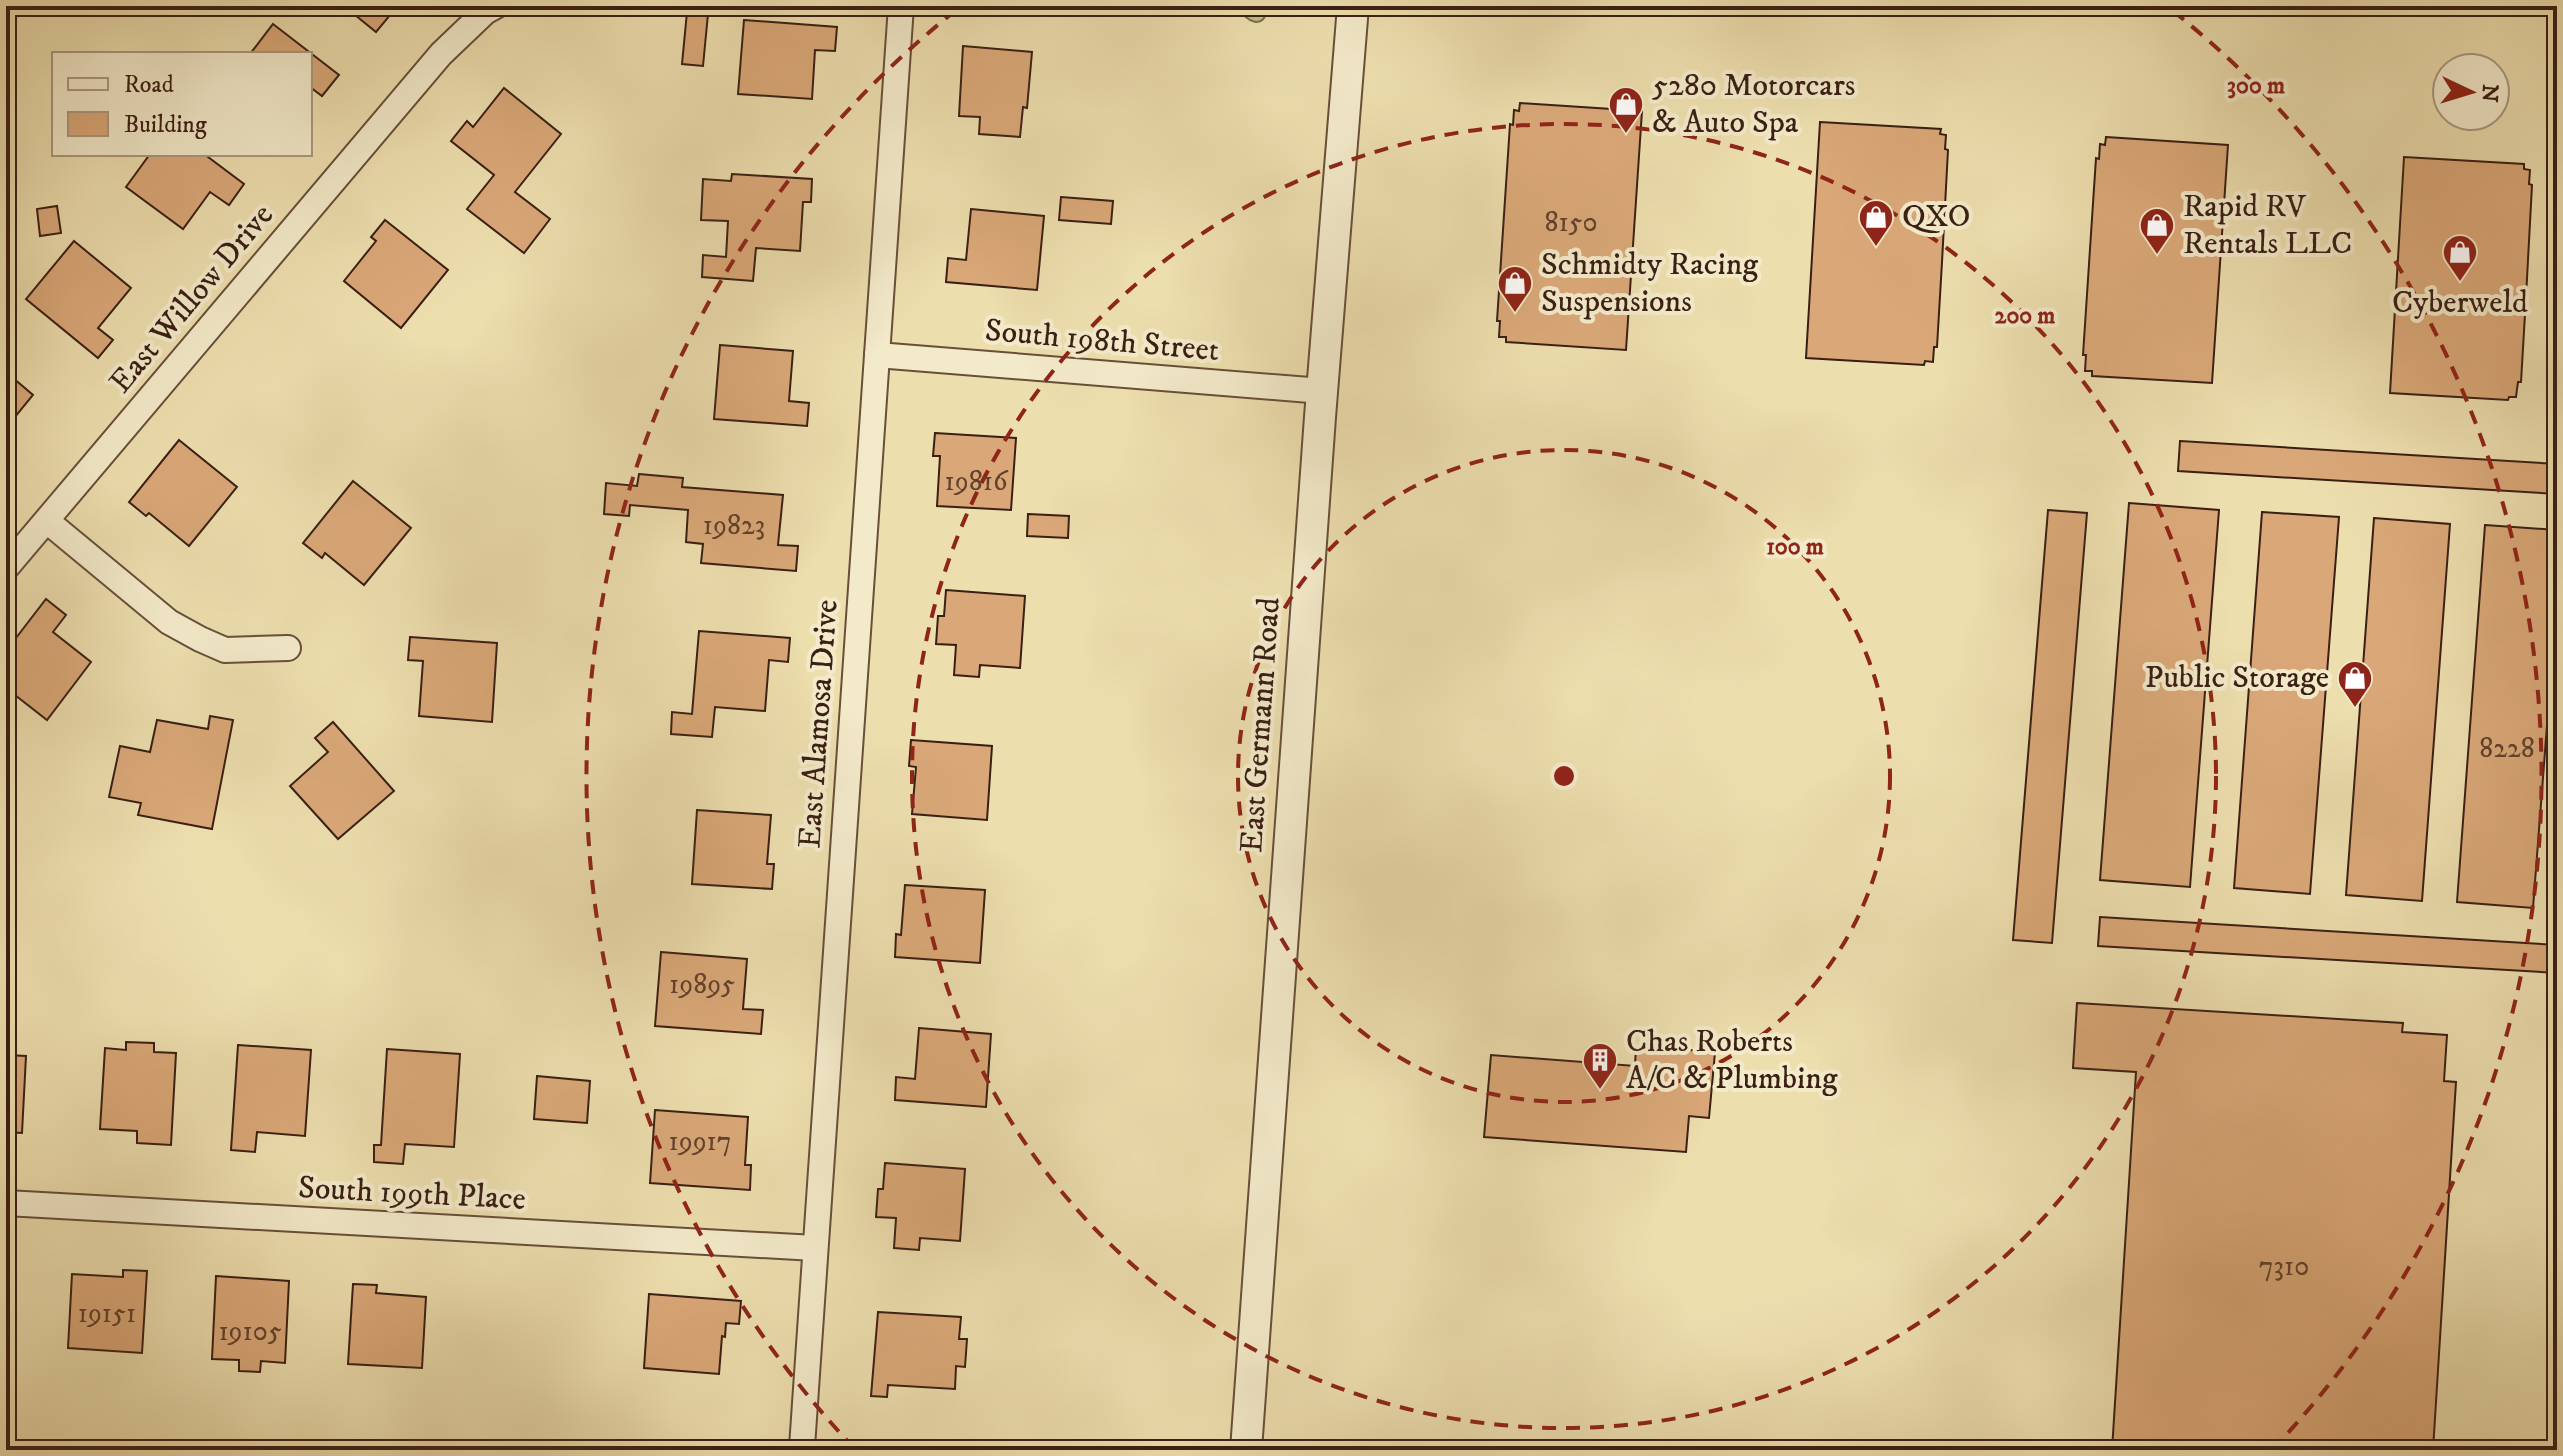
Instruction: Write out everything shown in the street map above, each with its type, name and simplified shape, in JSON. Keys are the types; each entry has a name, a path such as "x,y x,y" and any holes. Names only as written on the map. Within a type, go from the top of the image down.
{"street":[{"name":"East Willow Drive","path":"6,568 441,54 485,12 496,6"},
{"name":"East Alamosa Drive","path":"802,1447 901,6"},
{"name":"East Germann Road","path":"1246,1450 1322,391 1353,6"},
{"name":"South 198th Street","path":"877,355 1322,391"},
{"path":"47,521 169,622 200,639 225,650 288,648"},
{"name":"South 199th Place","path":"6,1203 815,1248"}],"shaded area":[{"path":"1237,6 1268,6 1263,19 1255,22"}],"building":[{"path":"344,6 381,6 391,14 376,32"},
{"path":"687,12 708,14 703,66 682,64"},
{"path":"744,20 837,27 835,51 815,50 812,99 738,94"},
{"path":"273,24 309,52 252,52"},
{"path":"963,46 1032,52 1027,108 1023,107 1020,137 979,134 980,117 959,116"},
{"path":"312,54 339,75 322,96 312,88"},
{"path":"504,88 561,134 515,192 550,219 524,253 467,209 494,175 451,141 467,121 473,127"},
{"path":"1520,103 1642,111 1626,350 1506,342 1506,337 1499,337 1500,321 1497,321 1510,124 1513,125 1514,110 1519,111"},
{"name":"QXO","path":"1820,122 1941,129 1940,134 1946,135 1945,149 1948,150 1942,262 1937,347 1934,347 1933,362 1925,361 1924,365 1806,358"},
{"name":"Rapid RV Rentals LLC","path":"2106,137 2228,145 2212,383 2092,376 2092,371 2085,371 2086,355 2083,355 2096,158 2099,159 2100,144 2105,145"},
{"path":"149,156 207,156 244,184 229,205 210,192 183,229 126,187"},
{"name":"Cyberweld","path":"2404,157 2524,164 2524,169 2530,170 2529,184 2532,185 2521,382 2518,382 2516,397 2509,397 2508,400 2390,393"},
{"path":"732,174 812,179 811,202 803,202 800,251 756,248 753,281 702,277 703,255 726,257 728,221 701,220 703,179 731,181"},
{"path":"1061,197 1113,201 1111,224 1059,220"},
{"path":"57,206 61,233 40,236 37,209"},
{"path":"971,209 1044,216 1037,290 946,282 948,258 966,260"},
{"path":"385,220 448,270 401,328 344,281 376,241 371,237"},
{"path":"74,241 131,288 98,328 113,340 98,358 26,299"},
{"path":"720,345 793,351 789,401 809,403 807,426 714,419"},
{"path":"6,372 33,395 6,428"},
{"path":"935,433 1016,438 1011,510 937,506 940,456 933,456"},
{"path":"179,440 237,487 189,546 149,513 146,516 129,502"},
{"path":"2180,441 2557,464 2557,494 2178,471"},
{"path":"639,474 683,478 682,487 783,495 778,545 798,546 796,571 701,563 703,544 686,542 688,510 630,505 629,516 604,514 606,483 637,486"},
{"path":"353,481 411,528 364,585 325,553 322,558 303,543"},
{"path":"2129,503 2219,510 2190,887 2100,880"},
{"path":"2048,510 2087,513 2052,943 2013,940"},
{"path":"2262,512 2339,517 2310,894 2234,888"},
{"path":"1028,514 1069,516 1068,538 1027,536"},
{"path":"2374,518 2450,524 2422,901 2346,895"},
{"path":"2485,525 2557,530 2557,595 2533,908 2457,902"},
{"path":"946,590 1025,596 1020,668 980,665 979,677 954,675 956,645 936,644 938,616 944,616"},
{"path":"46,599 66,615 53,632 91,662 47,720 6,688 6,651"},
{"path":"699,631 790,638 788,662 769,660 765,711 715,707 712,737 671,734 672,712 692,714"},
{"path":"410,637 497,643 492,722 419,716 423,661 408,660"},
{"path":"210,716 233,720 212,829 138,815 141,803 109,797 120,746 150,752 157,720 208,729"},
{"path":"333,722 394,791 338,839 290,786 328,752 315,738"},
{"path":"911,740 992,746 987,820 912,814 916,767 909,766"},
{"path":"697,810 771,815 767,864 774,864 772,889 692,884"},
{"path":"905,885 985,890 980,963 895,957 896,934 901,935"},
{"path":"2100,917 2557,945 2557,973 2098,946"},
{"path":"661,952 747,959 743,1009 763,1010 761,1034 655,1026"},
{"path":"2077,1003 2403,1023 2402,1032 2447,1035 2444,1081 2456,1082 2433,1450 2112,1450 2136,1072 2073,1068"},
{"path":"919,1028 991,1034 986,1107 895,1100 896,1077 915,1079"},
{"path":"126,1042 154,1043 154,1052 176,1053 171,1145 137,1143 137,1131 100,1129 105,1048 126,1050"},
{"path":"238,1045 311,1050 305,1136 257,1132 255,1152 231,1150"},
{"name":"Chas Roberts A/C & Plumbing","path":"1636,1046 1715,1052 1709,1118 1689,1116 1686,1152 1484,1137 1491,1055 1635,1066"},
{"path":"387,1049 460,1054 454,1147 405,1144 403,1164 374,1162 374,1145 381,1145"},
{"path":"6,1055 26,1056 22,1133 6,1132"},
{"path":"537,1076 590,1081 587,1123 534,1119"},
{"path":"655,1110 748,1117 745,1165 751,1165 750,1190 650,1183"},
{"path":"885,1163 965,1169 960,1241 920,1238 919,1250 894,1248 896,1218 876,1217 878,1189 883,1189"},
{"path":"123,1270 147,1271 142,1353 68,1348 72,1274 123,1277"},
{"path":"216,1276 289,1281 285,1363 261,1361 260,1372 239,1371 239,1360 212,1359"},
{"path":"353,1284 377,1285 376,1293 426,1297 422,1368 348,1364"},
{"path":"649,1294 741,1301 739,1324 726,1323 725,1337 722,1336 719,1374 644,1368"},
{"path":"878,1312 961,1317 959,1339 967,1339 965,1367 956,1366 955,1389 888,1385 887,1397 871,1396"}],"place":[{"name":"5280 Motorcars & Auto Spa","path":"1626,135"},
{"name":"QXO","path":"1876,248"},
{"name":"Rapid RV Rentals LLC","path":"2157,256"},
{"name":"Cyberweld","path":"2460,283"},
{"name":"Schmidty Racing Suspensions","path":"1515,314"},
{"name":"Public Storage","path":"2355,709"},
{"name":"Chas Roberts A/C & Plumbing","path":"1600,1091"}]}
